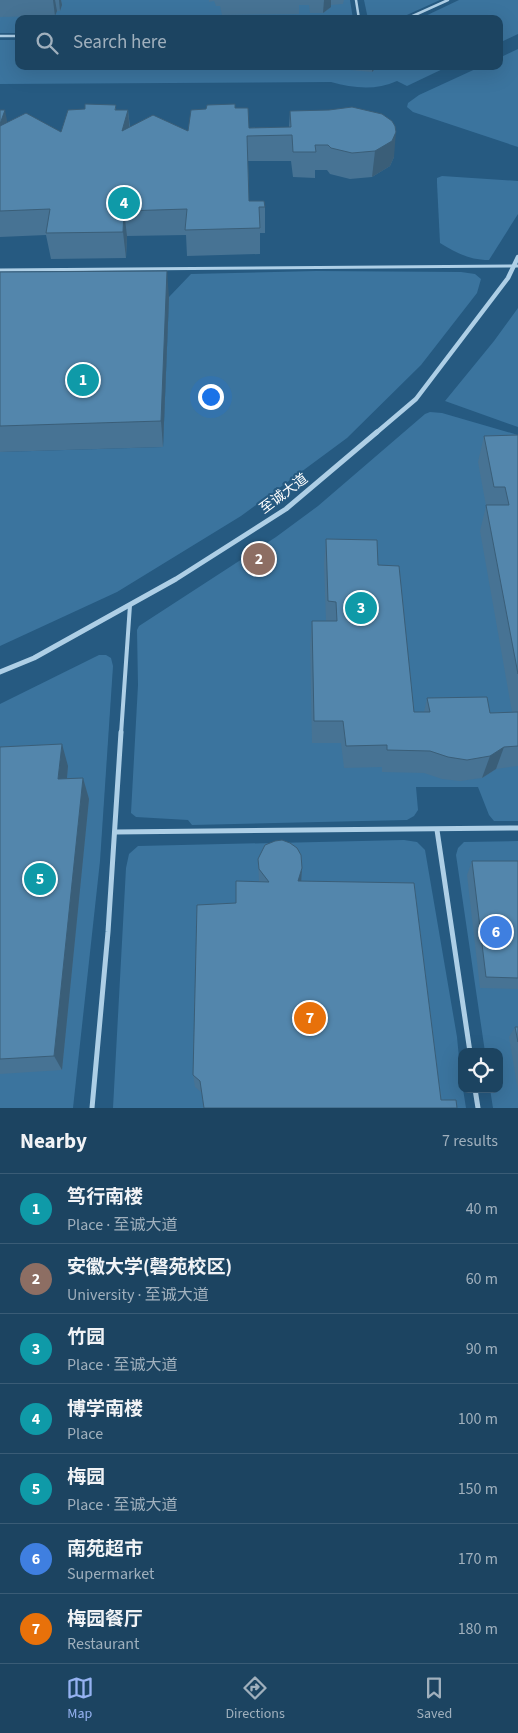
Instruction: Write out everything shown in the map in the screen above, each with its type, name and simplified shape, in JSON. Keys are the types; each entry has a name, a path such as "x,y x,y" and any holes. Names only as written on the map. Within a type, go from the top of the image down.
{"street":[{"name":"至诚大道","path":"0,672 34,658 176,579 286,509 416,399 508,278 516,266 518,257"}],"lane":[{"path":"356,0 358,15"},
{"path":"415,15 448,0"},
{"path":"0,36 15,36"},
{"path":"0,270 516,266"},
{"path":"92,1108 115,832 130,605"},
{"path":"115,832 518,828"},
{"path":"437,830 469,1048"},
{"path":"476,1093 478,1108"}],"shaded area":[{"path":"0,0 350,0 352,15 15,15 15,33 0,33"},
{"path":"364,0 440,0 407,15 367,15"},
{"path":"459,0 518,0 518,34 503,41 503,15 427,15"},
{"path":"0,40 15,40 15,70 441,70 407,86 397,81 364,88 331,82 0,84"},
{"path":"518,49 518,147 413,112 407,107 408,103 419,95 473,70 503,70 503,56"},
{"path":"442,176 518,181 518,214 489,260 475,259 463,255 440,243 437,178"},
{"path":"316,271 461,272 475,274 481,279 477,293 421,365 347,438 241,516 117,592 0,646 0,452 163,447 169,297 191,274"},
{"path":"518,308 518,427 445,401"},
{"path":"430,412 442,413 518,435 518,821 494,821 489,815 478,787 416,787 418,810 414,816 407,820 192,825 188,820 136,817 131,813 138,685 137,630 139,626 276,537 318,506 425,414"},
{"path":"99,655 106,655 111,658 113,666 100,861 73,1108 0,1108 0,704"},
{"path":"404,840 417,842 425,850 457,1037 458,1093 464,1093 466,1108 113,1108 126,868 129,854 138,846"},
{"path":"518,841 518,1108 493,1108 491,1093 503,1093 503,1048 484,1048 456,855 458,848 464,842"}],"building":[{"path":"85,104 116,105 115,110 128,110 122,131 153,115 188,131 191,110 206,109 207,105 235,104 235,108 248,108 249,128 291,127 290,111 329,110 352,107 382,114 392,121 396,132 392,141 375,151 352,153 331,148 328,145 315,145 316,152 293,152 292,135 247,136 249,201 264,201 265,207 259,207 260,228 185,230 187,209 124,211 123,232 46,233 50,209 0,211 0,126 26,113 61,132 68,110 85,109"},
{"path":"0,110 5,110 0,124"},
{"path":"167,271 161,421 0,426 0,272"},
{"path":"518,435 518,674 486,505 509,505 505,487 494,487 484,436"},
{"path":"326,539 377,540 378,565 399,566 414,712 430,712 427,698 487,697 490,713 518,712 518,746 504,747 490,756 467,760 448,757 430,751 387,750 387,745 346,746 343,721 314,721 312,621 337,621 336,602 328,601"},
{"path":"62,744 58,779 83,778 54,1056 0,1059 0,747"},
{"path":"282,840 297,848 301,855 302,868 298,881 414,883 441,1100 456,1100 457,1108 204,1108 200,1081 193,1075 197,905 236,903 236,881 269,882 259,869 258,859 265,845"},
{"path":"472,861 518,861 518,978 486,977"},
{"path":"515,1027 518,1027 518,1042"}],"place":[{"name":"博学南楼","path":"124,203"},
{"name":"笃行南楼","path":"83,380"},
{"name":"安徽大学(磬苑校区)","path":"259,559"},
{"name":"竹园","path":"361,608"},
{"name":"梅园","path":"40,879"},
{"name":"南苑超市","path":"496,932"},
{"name":"梅园餐厅","path":"310,1018"}]}
